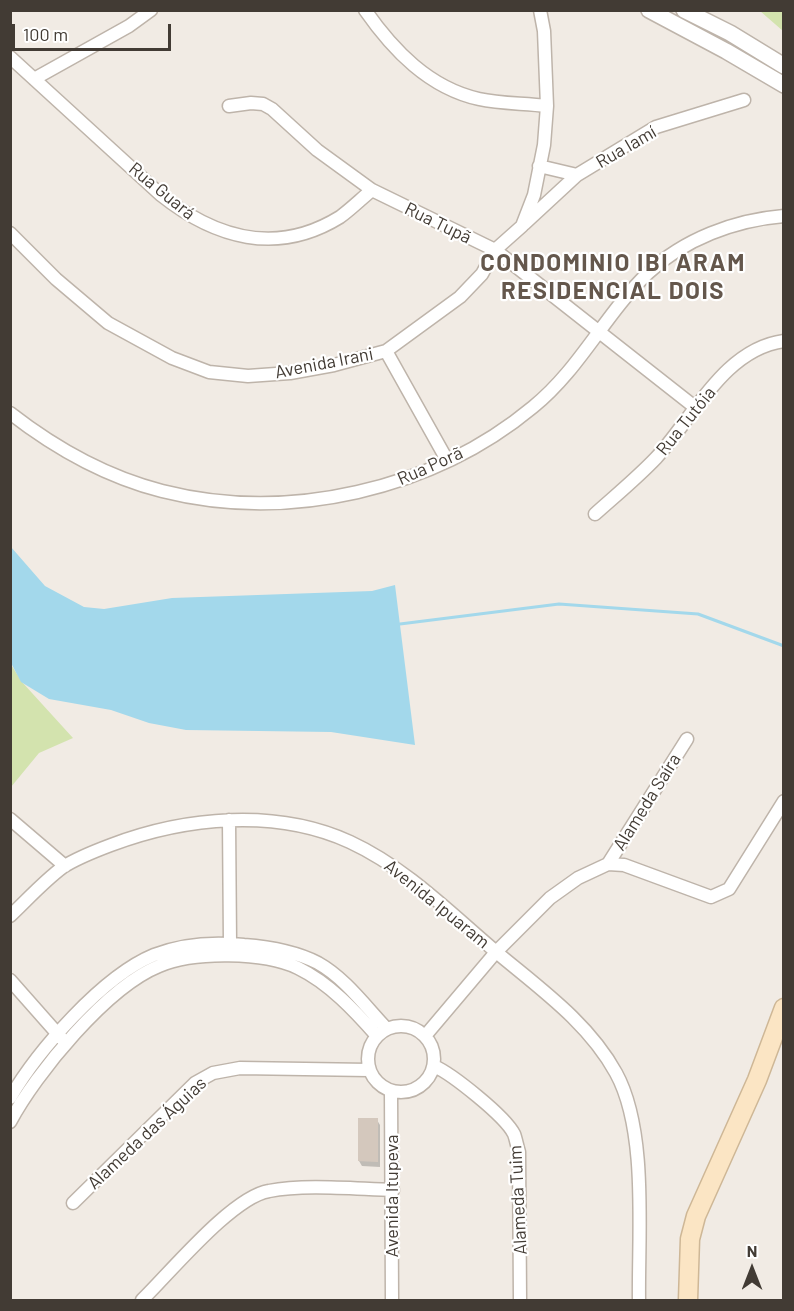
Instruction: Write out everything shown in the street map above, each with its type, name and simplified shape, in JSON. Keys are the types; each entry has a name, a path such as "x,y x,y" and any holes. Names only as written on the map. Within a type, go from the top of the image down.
{"main road":[{"path":"688,1300 690,1239 696,1216 757,1080 783,1008"}],"street":[{"path":"34,79 129,26 151,10"},
{"path":"365,10 382,35 409,63 445,87 478,99 547,106"},
{"name":"Avenida Irani","path":"10,233 56,279 108,323 172,358 209,372 248,376 290,373 334,365 386,351 460,297 482,274 495,250 522,226 534,195 544,145 547,106 544,31 540,10"},
{"path":"649,10 726,51 783,85"},
{"path":"684,10 730,33 783,66"},
{"name":"Rua Guará","path":"10,57 161,195 187,216 219,231 250,238 304,234 341,216 372,190"},
{"name":"Rua Iamí","path":"522,226 578,175 656,127 744,100"},
{"name":"Rua Tupã","path":"229,106 251,103 262,104 272,109 317,150 372,190 495,250 696,408"},
{"name":"Rua Iamí","path":"539,166 578,175"},
{"name":"Rua Porã","path":"10,413 35,432 70,453 117,476 162,491 247,504 293,501 374,489 447,460 497,434 535,406 579,362 649,273 677,251 725,228 758,218 783,216"},
{"name":"Rua Tutóia","path":"595,514 654,460 696,408 742,357 756,348 783,341"},
{"path":"386,351 447,460"},
{"name":"Alameda Saíra","path":"608,864 687,739"},
{"path":"425,1036 496,952 565,886 608,864 639,870 711,897 722,894 729,889 783,801"},
{"path":"10,819 65,866"},
{"path":"229,820 230,944"},
{"name":"Avenida Ipuaram","path":"10,916 65,866 93,852 163,827 229,820 273,822 348,841 411,878 560,1004 594,1042 616,1074 630,1109 637,1144 639,1300"},
{"path":"10,1098 58,1034 117,978 154,955 195,946 230,944 270,947 318,963 333,973 382,1032"},
{"path":"10,1122 43,1072 101,1008 146,973 179,960 217,957 269,960 297,968 315,978 382,1032"},
{"path":"10,980 67,1044"},
{"path":"405,1026 425,1036 434,1054 434,1066 428,1078 418,1088 405,1092 391,1091 382,1086 369,1070 368,1058 370,1046 382,1032 405,1026"},
{"name":"Alameda Tuim","path":"434,1066 447,1071 503,1119 514,1134 519,1152 520,1300"},
{"name":"Alameda das Águias","path":"74,1203 190,1088 207,1075 240,1068 369,1070"},
{"name":"Avenida Itupeva","path":"391,1091 392,1300"},
{"path":"142,1300 225,1217 247,1199 268,1191 393,1190"}],"green space":[{"path":"760,11 783,11 783,31"},
{"path":"10,663 22,682 73,738 39,753 11,787"}],"water":[{"path":"11,547 45,586 84,607 104,609 172,598 372,591 395,585 415,745 331,732 186,730 149,723 111,710 49,699 21,682 11,663"}],"building":[{"path":"358,1118 378,1118 378,1162 358,1161"}],"waterway":[{"path":"400,624 559,604 698,614 784,646"}],"district":[{"name":"CONDOMINIO IBI ARAM RESIDENCIAL DOIS","path":"613,277"}]}
